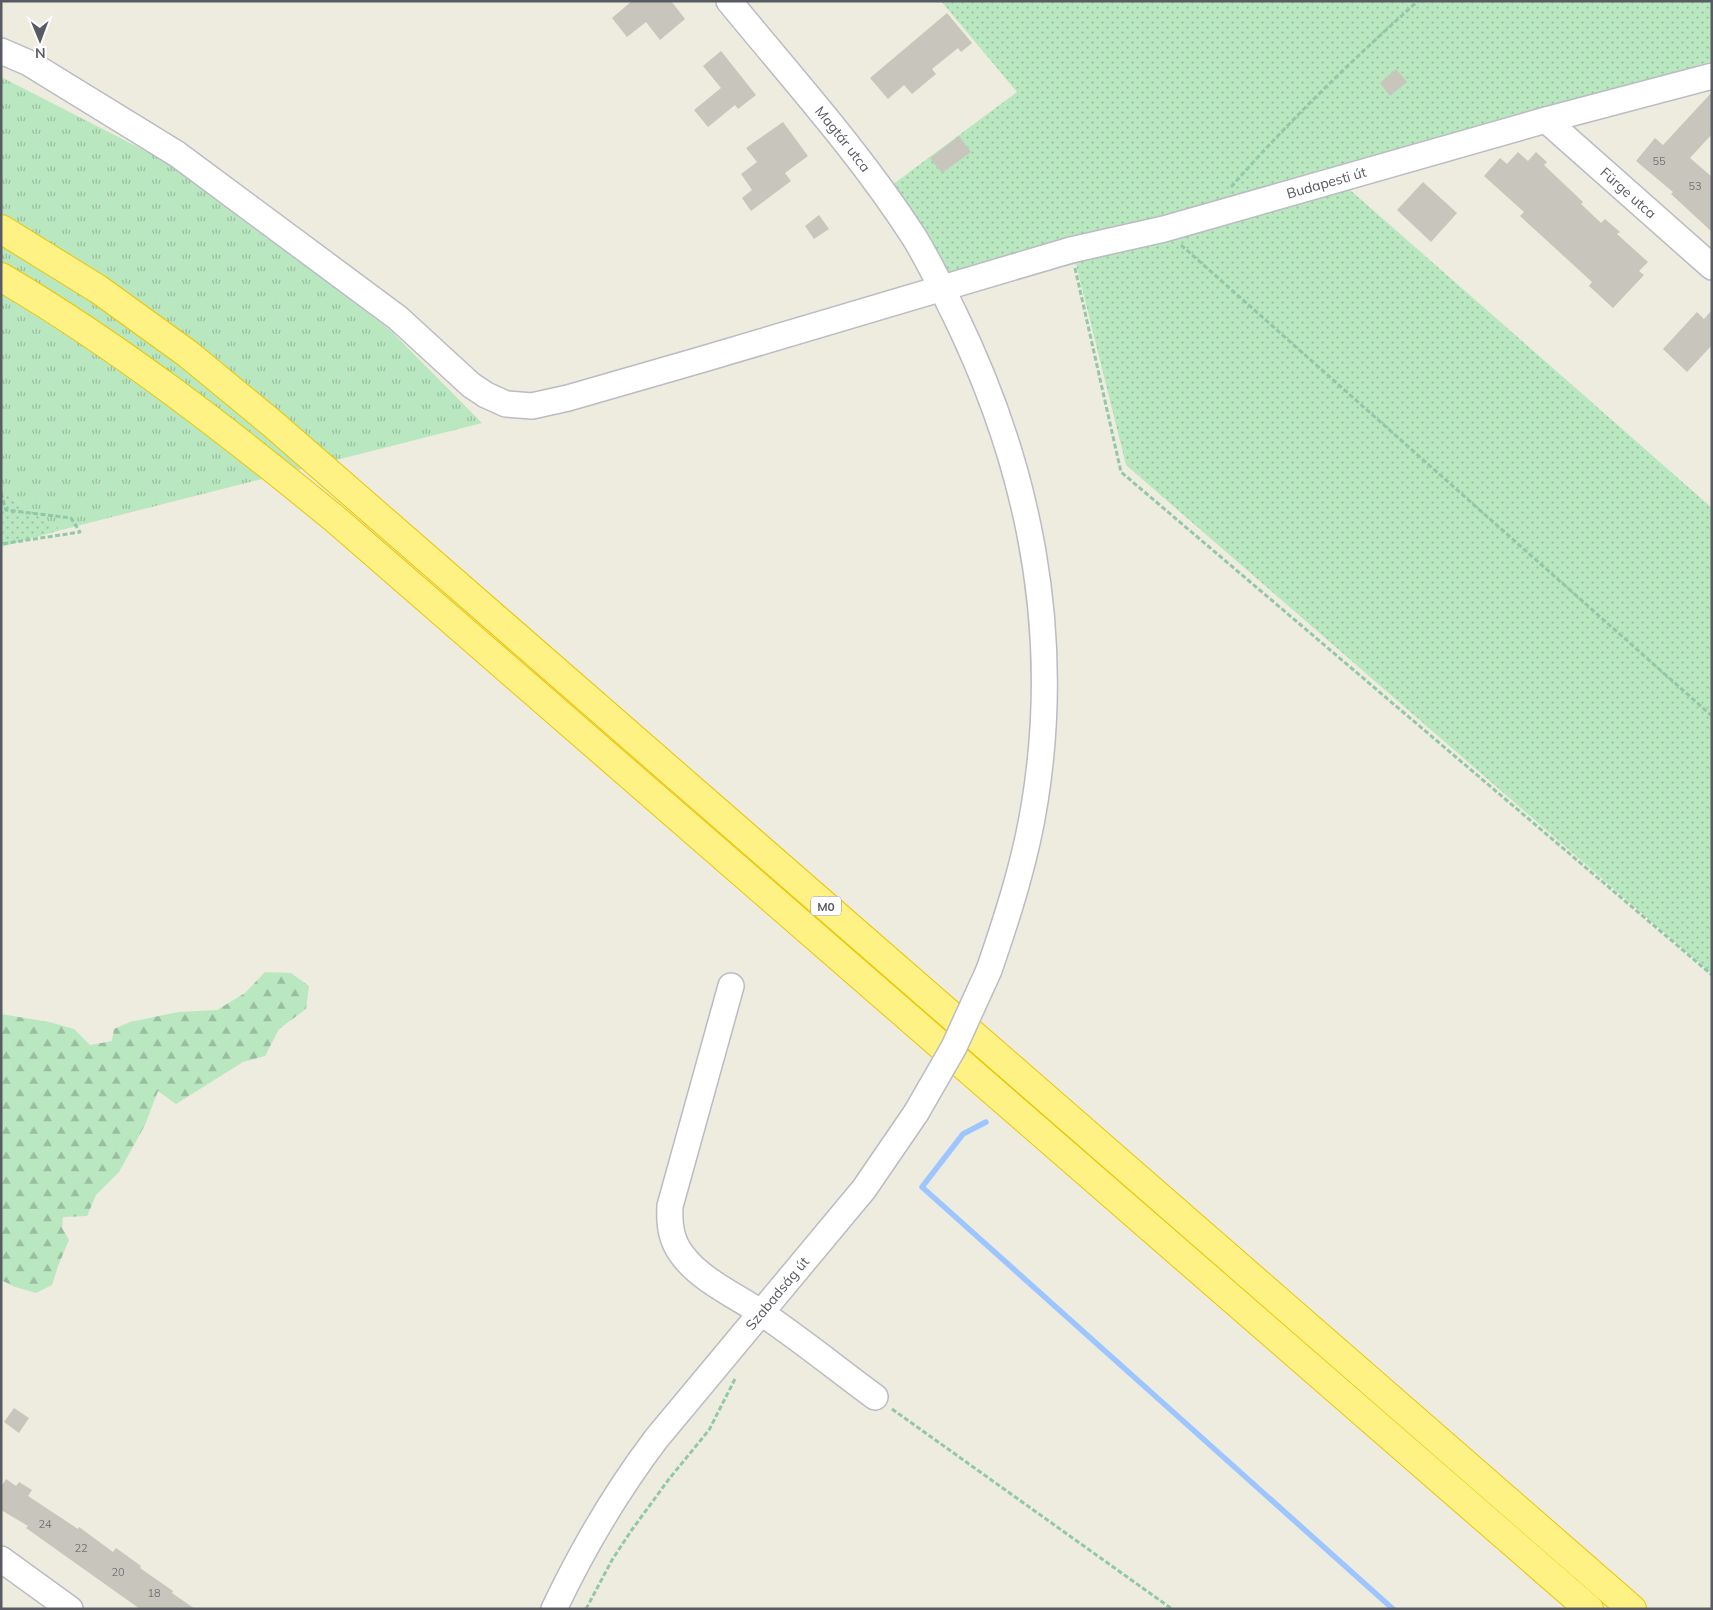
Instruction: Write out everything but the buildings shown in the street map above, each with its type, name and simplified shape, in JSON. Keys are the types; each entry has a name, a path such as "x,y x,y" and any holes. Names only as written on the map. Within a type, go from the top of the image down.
{"highway":[{"name":"M0","path":"1,229 105,294 188,354 274,425 1632,1609"},
{"name":"M0","path":"1,277 101,340 163,384 234,436 335,519 1588,1609"}],"street":[{"name":"Magtár utca","path":"729,1 866,169 915,239 973,351 1015,467 1033,549 1042,624 1044,712 1036,800 1019,878 988,970"},
{"name":"Budapesti út","path":"1,50 30,63 177,154 398,318 471,384 486,395 506,404 532,406 568,398 1071,250 1164,229 1546,120 1712,76"},
{"name":"Fürge utca","path":"1546,120 1712,267"},
{"name":"Szabadság út","path":"554,1609 584,1547 631,1472 760,1312 864,1190 916,1113 954,1047 971,1013 988,970"},
{"path":"731,986 670,1206 669,1224 673,1241 684,1257 699,1272 760,1312 874,1397"},
{"path":"1,1559 70,1609"}],"path":[{"path":"1228,190 1271,142 1362,51 1418,1"},
{"path":"1164,229 1712,716"},
{"path":"1071,250 1121,472 1712,975"},
{"path":"1,493 6,510 71,518 80,532 1,544"},
{"path":"586,1609 612,1560 631,1531 669,1479 709,1430 738,1374"},
{"path":"874,1397 1172,1609"}],"green space":[{"path":"941,1 1712,1 1712,61 1333,175 1712,508 1712,974 1126,465 1076,264 958,290 884,191 1017,92"},
{"path":"1,77 177,167 390,330 482,423 61,530 1,491"},
{"path":"1,491 61,530 1,547"},
{"path":"265,972 291,973 309,986 306,1009 279,1029 265,1056 243,1062 176,1104 158,1091 145,1125 119,1172 96,1195 87,1216 63,1217 62,1228 69,1240 52,1285 36,1293 15,1287 1,1280 1,1014 49,1022 74,1029 90,1045 112,1041 114,1029 130,1022 178,1012 217,1010 245,993"}],"waterway":[{"path":"986,1122 963,1134 922,1187 1393,1609"}]}
